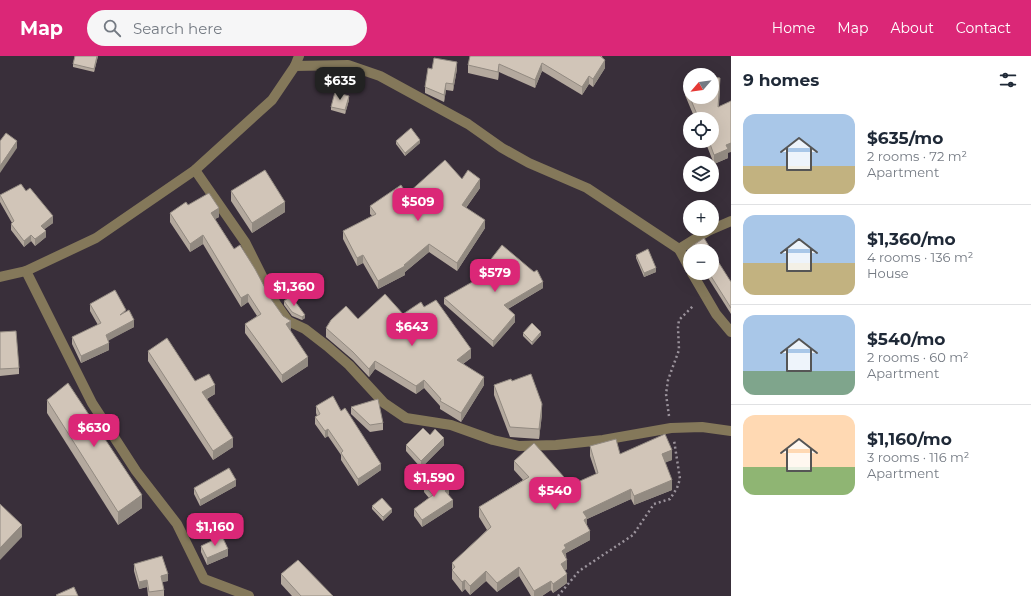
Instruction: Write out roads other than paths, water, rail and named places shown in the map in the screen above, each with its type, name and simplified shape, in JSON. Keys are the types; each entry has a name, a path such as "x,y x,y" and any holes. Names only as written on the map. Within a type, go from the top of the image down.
{"street":[{"path":"0,277 26,271 96,238 195,170 272,100 295,66 299,56"},
{"path":"295,66 348,65 380,76 468,124 502,148 529,163 587,188 678,249 683,257"},
{"path":"195,170 244,242 276,304 288,321 305,329 327,346 349,365 384,403 395,412 406,418 451,425 493,440 519,446 556,446 603,440 671,428 702,427 731,432"},
{"path":"678,249 708,231 731,221"},
{"path":"26,271 92,403 136,471 176,524 204,579 250,596"},
{"path":"696,280 716,314 731,332"}]}
